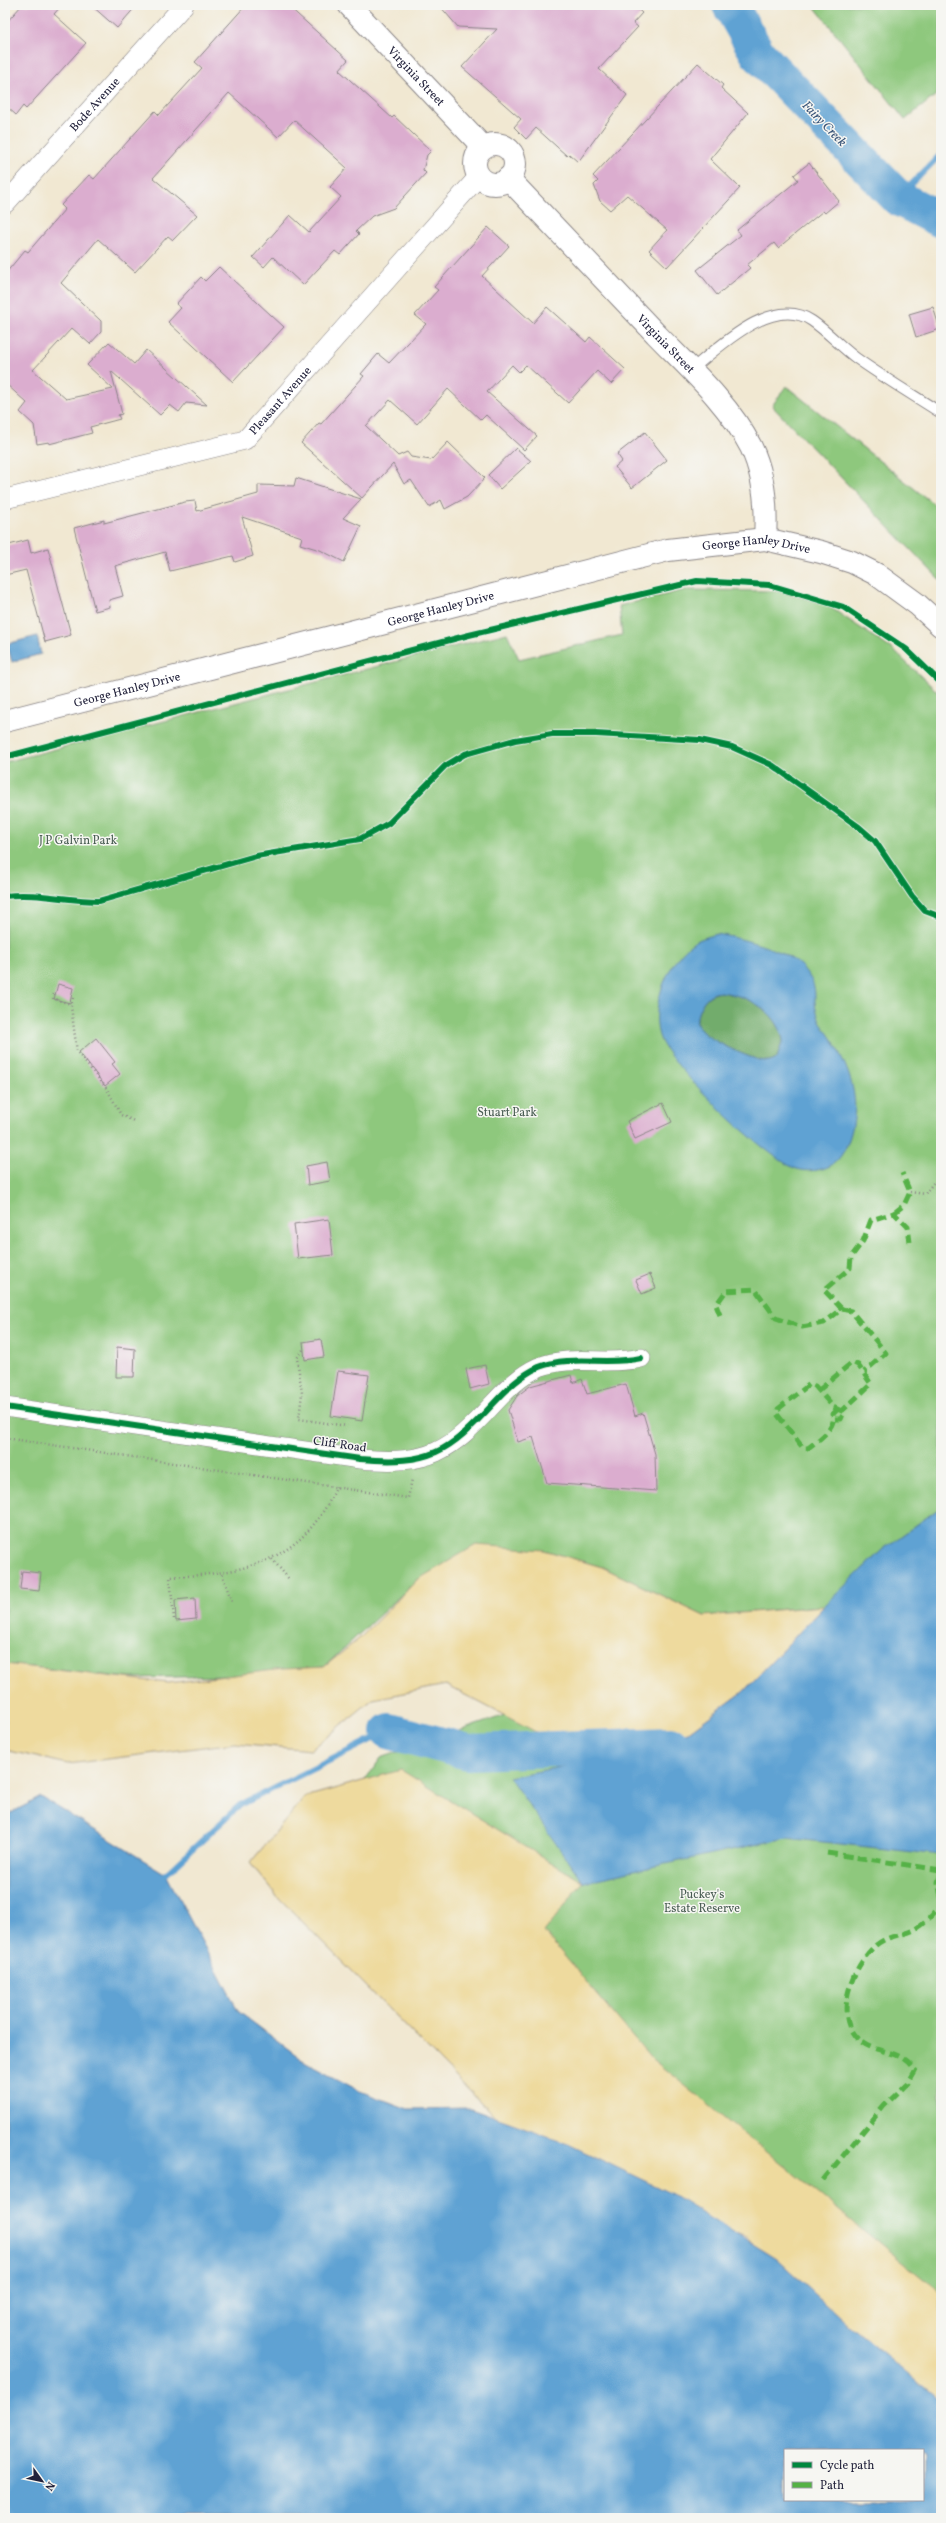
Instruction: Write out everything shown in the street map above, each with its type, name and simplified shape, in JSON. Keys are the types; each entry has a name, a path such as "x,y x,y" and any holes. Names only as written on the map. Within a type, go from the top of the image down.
{"main road":[{"name":"Virginia Street","path":"349,5 484,148"},
{"path":"493,144 499,144 510,151 515,163 514,169 508,178 500,183 494,184 487,182 479,176 475,161 484,148 493,144"},
{"name":"Virginia Street","path":"508,178 691,370 733,420 751,448 762,482 767,509 765,539"},
{"name":"George Hanley Drive","path":"5,721 668,550 765,539 852,562 876,574 917,604 941,626"}],"street":[{"name":"Bode Avenue","path":"5,204 184,5"},
{"name":"Pleasant Avenue","path":"5,499 245,440 479,176"},
{"name":"Cliff Road","path":"5,1406 360,1459 401,1460 428,1456 454,1444 515,1383 539,1367 566,1361 612,1362 641,1358"}],"lane":[{"path":"691,370 737,331 771,316 791,313 811,320 856,358 941,413"}],"path":[{"path":"54,994 53,999 71,1004"},
{"path":"73,998 71,1004 77,1052 107,1089 121,1115 134,1121"},
{"path":"910,1192 925,1194 934,1182 941,1178"},
{"path":"303,1350 297,1358 302,1394 299,1419 347,1426"},
{"path":"174,1619 170,1577 222,1574 254,1566 272,1559 288,1550 310,1530 324,1513 338,1486"},
{"path":"272,1559 289,1579"},
{"path":"222,1574 232,1602"}],"green space":[{"path":"813,5 941,5 941,91 905,120"},
{"path":"786,386 941,510 941,581 772,406"},
{"name":"Stuart Park","path":"685,590 779,591 824,603 893,650 941,695 941,1507 882,1550 826,1605 941,1565 941,2340 303,1865 381,1758 820,1606 704,1616 602,1567 544,1550 417,1580 324,1667 226,1676 130,1678 5,1664 5,762 507,633 519,659 622,635 619,606"},
{"path":"721,992 751,1001 768,1013 775,1021 783,1040 777,1058 771,1061 766,1061 750,1057 710,1038 703,1033 697,1023 699,1011 708,997"}],"sand":[{"path":"476,1545 544,1550 602,1567 704,1616 824,1606 743,1692 671,1745 588,1759 446,1685 373,1699 311,1750 235,1743 68,1764 5,1750 5,1664 168,1683 283,1669 324,1667 361,1637 417,1580"},
{"path":"401,1770 583,1882 544,1932 652,2059 941,2293 941,2438 887,2377 747,2238 519,2141 279,1898 250,1863 305,1797"}],"water":[{"path":"37,636 41,654 12,662 7,644"},
{"path":"717,934 749,941 784,954 801,966 812,982 815,993 816,1010 823,1027 833,1041 849,1074 854,1097 854,1121 850,1138 841,1156 830,1166 814,1170 797,1169 783,1162 765,1149 723,1112 702,1091 669,1054 661,1041 657,1017 658,1003 673,965 689,946 699,940","holes":["721,992 751,1001 768,1013 775,1021 783,1040 777,1058 771,1061 766,1061 750,1057 710,1038 699,1028 697,1016 704,1001 711,995 717,993"]},
{"path":"941,1507 941,1855 786,1838 583,1882 509,1777 671,1745 743,1692 824,1606 882,1550"},
{"path":"41,1797 166,1874 239,2012 307,2063 358,2090 408,2109 471,2108 564,2142 674,2195 777,2259 852,2328 941,2402 941,2518 5,2518 5,1816"}],"building":[{"path":"22,5 62,5 54,14 86,43 26,109 23,106 16,115 5,105 5,24"},
{"path":"91,5 137,5 117,28"},
{"path":"246,5 287,5 348,60 339,70 392,118 394,116 431,151 427,155 423,170 426,173 394,208 372,216 356,231 359,234 340,255 335,251 303,285 273,257 264,267 253,257 290,215 309,232 341,197 330,187 347,168 294,120 278,137 229,93 153,178 197,215 173,240 168,236 135,272 98,239 61,283 101,321 101,332 90,344 72,328 33,370 66,399 113,389 87,365 109,342 134,364 146,350 207,405 186,403 179,412 170,405 160,415 111,371 122,414 118,415 120,419 90,427 92,433 49,444 49,442 37,444 34,425 20,412 27,403 5,383 5,274 25,250 28,252 65,209 61,205 89,175 94,179 155,111 159,115 202,68 195,62"},
{"path":"439,5 633,5 642,13 633,23 638,27 599,69 627,95 578,162 569,154 567,156 536,128 526,139 514,127 521,119 462,67 497,29 458,27"},
{"path":"698,63 723,85 721,88 748,113 710,159 740,188 667,267 649,250 667,230 627,195 610,210 600,201 594,185 598,181 593,176"},
{"path":"809,163 839,201 825,213 823,211 778,248 774,243 747,265 750,268 717,295 697,270 741,235 737,230 798,180 794,175"},
{"path":"488,227 509,246 482,276 533,323 547,307 586,342 590,337 625,369 611,384 597,371 568,403 526,365 519,372 512,365 487,392 537,436 524,450 486,415 481,420 448,389 417,424 390,400 366,426 398,456 407,452 411,457 431,460 448,442 485,478 467,497 445,509 441,500 429,507 411,480 404,484 393,464 362,498 301,443 319,423 321,424 364,376 361,374 378,354 389,363 426,324 415,315 438,290 434,287"},
{"path":"219,267 284,327 233,382 168,322 181,308 176,304 201,277 205,281"},
{"path":"933,307 940,329 916,337 909,314"},
{"path":"645,432 667,460 632,488 615,467 622,461 617,454"},
{"path":"516,448 531,461 500,489 488,475"},
{"path":"296,478 361,499 343,518 361,526 344,562 320,550 300,544 302,537 242,517 253,556 235,562 233,556 170,571 165,552 115,566 123,596 109,600 110,607 95,611 74,528 104,520 104,523 185,502 195,501 197,511 258,494 258,485 294,486"},
{"path":"28,540 31,553 48,548 71,635 45,642 26,570 5,575 5,546"},
{"path":"58,984 73,988 70,1003 54,999"},
{"path":"96,1038 115,1062 112,1064 120,1074 105,1086 79,1052"},
{"path":"663,1103 672,1122 635,1139 627,1121"},
{"path":"327,1162 330,1181 308,1185 306,1166"},
{"path":"329,1219 333,1255 298,1259 294,1224"},
{"path":"650,1274 656,1288 642,1294 636,1280"},
{"path":"321,1339 324,1357 305,1360 303,1342"},
{"path":"117,1347 135,1349 134,1377 116,1377"},
{"path":"485,1365 489,1384 470,1389 466,1369"},
{"path":"338,1371 369,1375 362,1421 331,1416"},
{"path":"571,1375 573,1383 582,1379 587,1394 626,1384 635,1416 643,1413 655,1454 656,1491 547,1483 533,1437 518,1442 508,1410 517,1396 530,1386"},
{"path":"22,1571 41,1573 39,1591 20,1589"},
{"path":"195,1598 196,1619 176,1621 175,1600"}],"waterway":[{"name":"Fairy Creek","path":"730,5 758,54 898,198 941,220"},
{"path":"898,198 941,154"},
{"path":"166,1874 240,1805 389,1731"},
{"path":"389,1731 468,1752 671,1745 693,1790"}],"marked path":[{"path":"894,1213 904,1205 910,1192 902,1173"},
{"path":"720,1315 716,1305 726,1291 755,1289 776,1318 802,1327 824,1323 842,1309 824,1290 850,1268 851,1257 863,1241 871,1220 894,1213 908,1227 910,1242"},
{"path":"842,1309 851,1311 886,1353 864,1372"},
{"path":"819,1390 850,1364 854,1363 858,1365 871,1384 842,1411"},
{"path":"835,1419 841,1419 844,1412 833,1407 815,1386 810,1384 778,1409 777,1414 803,1448 808,1448 826,1433 832,1424 833,1414 837,1410"},
{"path":"827,1853 941,1870"},
{"path":"941,1874 938,1882 941,1897"},
{"path":"823,2180 884,2106 908,2083 915,2071 909,2063 901,2058 894,2054 870,2047 855,2036 849,2026 846,2014 849,1989 854,1976 867,1954 875,1946 886,1939 919,1927 941,1906"}],"cycle path":[{"path":"5,757 469,635 697,581 769,585 843,607 906,649 941,683"},
{"path":"5,896 29,895 99,901 256,856 360,839 389,823 445,766 465,754 515,740 552,734 596,734 700,740 732,747 772,765 859,827 875,841 912,896 925,911 941,917"},
{"path":"5,1407 360,1459 404,1460 421,1457 436,1452 450,1444 464,1434 515,1383 526,1374 539,1367 564,1361 615,1361 641,1358"}],"park label":[{"name":"J P Galvin Park","path":"78,840"},
{"name":"Puckey's Estate Reserve","path":"702,1901"}]}
